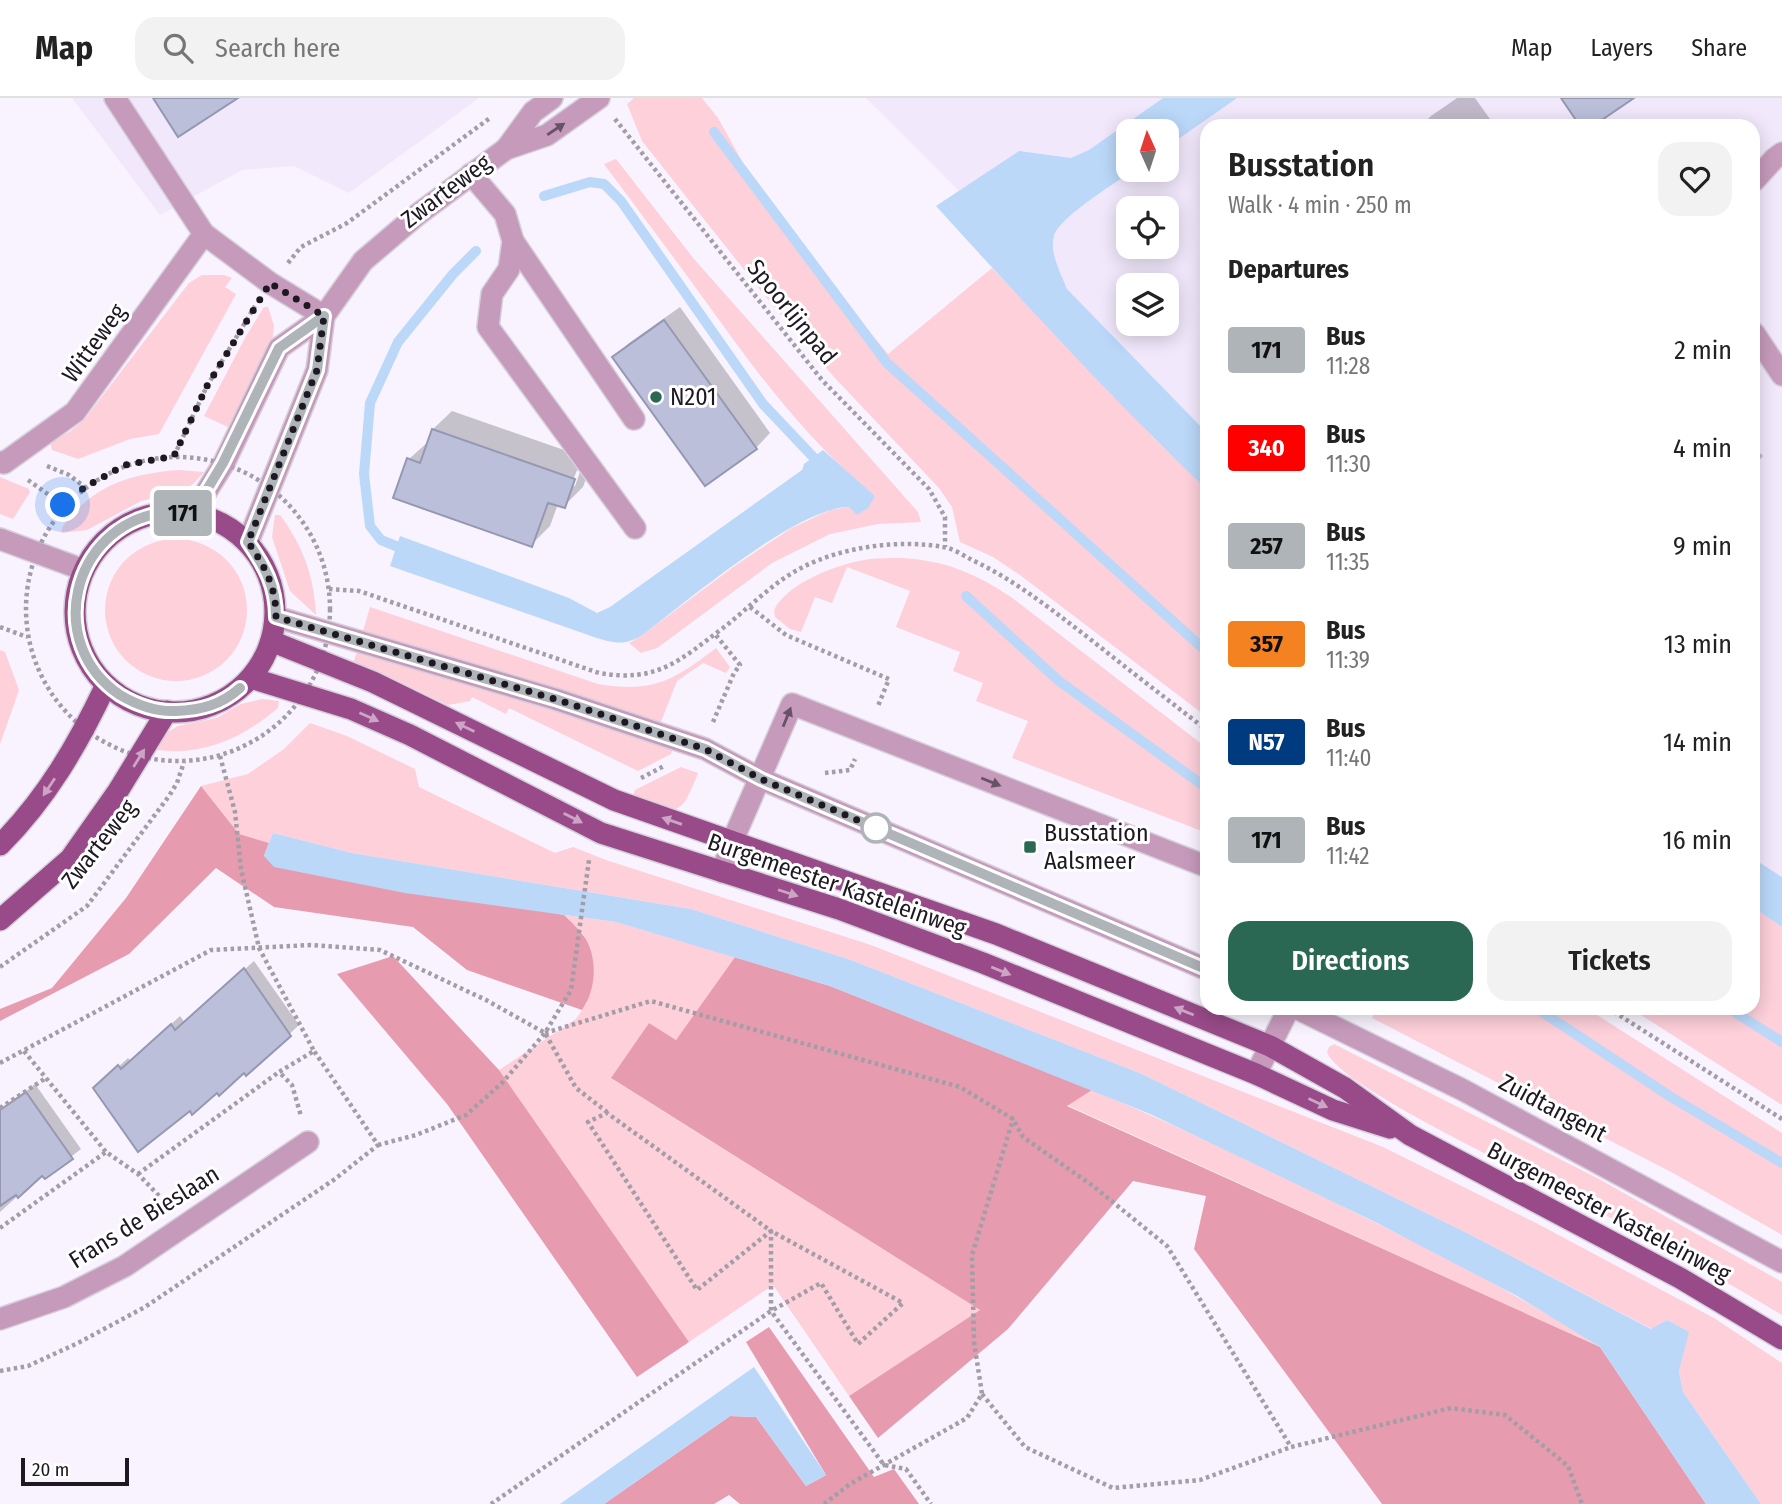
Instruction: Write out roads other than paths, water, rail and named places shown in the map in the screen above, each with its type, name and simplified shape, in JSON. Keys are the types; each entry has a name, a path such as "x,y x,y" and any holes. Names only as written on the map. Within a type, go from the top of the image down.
{"main road":[{"path":"162,512 193,513 223,524 248,542 267,570 276,603 276,617 265,659 251,678 228,698 200,710 167,711 135,704 106,685 81,649 75,620 77,591 84,570 107,539 132,521 162,512"},
{"name":"Burgemeester Kasteleinweg","path":"271,641 373,682 614,800 996,934 1270,1046 1345,1088 1410,1135 1680,1278 1782,1339"},
{"name":"Burgemeester Kasteleinweg","path":"251,678 351,709 601,833 839,909 983,963 1256,1074 1333,1110 1410,1135"},
{"path":"0,845 37,805 84,730 106,685"},
{"name":"Zwarteweg","path":"0,920 70,859 140,757 167,711"}],"street":[{"path":"115,98 204,234 270,283 324,316"},
{"name":"Zwarteweg","path":"506,149 533,112 552,98"},
{"name":"Zwarteweg","path":"193,513 223,463 279,348 324,316 363,261 417,215 506,149 547,135 605,105"},
{"path":"1760,174 1782,153"},
{"path":"471,174 505,214 513,241 634,419"},
{"name":"Witteweg","path":"2,462 75,412 204,234"},
{"path":"513,241 509,269 492,294 488,327 635,528"},
{"name":"Zwarteweg","path":"248,542 317,370 324,316"},
{"path":"1760,342 1782,375"},
{"path":"0,539 84,570"},
{"path":"276,617 555,699 703,748 761,779 1200,967"},
{"path":"722,872 732,842 792,704 1200,864"},
{"path":"1256,1074 1286,1015"},
{"name":"Zuidtangent","path":"1310,1015 1463,1090 1782,1262"},
{"name":"Frans de Bieslaan","path":"0,1319 64,1297 125,1266 308,1142"}],"water":[{"path":"1163,98 1237,98 1207,119 1200,119 1200,124 1180,138 1180,119 1133,119"},
{"path":"1116,131 1116,182 1090,200 1058,228 1053,242 1056,263 1067,289 1200,426 1200,483 1069,350 936,206 1019,151 1071,158 1089,150"},
{"path":"823,450 875,496 868,508 857,515 849,507 827,511 772,539 641,636 629,641 612,642 594,637 390,566 400,536 569,598 597,613 610,607 802,470 804,464"},
{"path":"273,833 352,853 691,909 851,960 1142,1074 1465,1232 1651,1329 1667,1320 1689,1332 1679,1371 1683,1392 1761,1504 1706,1504 1600,1347 1517,1296 1375,1222 1150,1114 830,986 616,922 405,893 274,867 264,856"},
{"path":"1760,863 1782,877 1782,927 1760,912"},
{"path":"754,1367 826,1475 806,1486 756,1417 730,1416 604,1504 560,1504"}],"waterway":[{"path":"714,132 887,363 1200,646"},
{"path":"544,196 590,182 604,184 621,201 763,404 816,460 821,469"},
{"path":"408,551 381,540 370,526 364,474 370,403 398,342 453,274 476,251"},
{"path":"966,596 1059,681 1200,783"},
{"path":"1547,1015 1671,1097 1782,1163"},
{"path":"1739,1015 1782,1042"}],"place":[{"name":"N201","path":"656,397"},
{"name":"Busstation Aalsmeer","path":"1030,847"}]}
